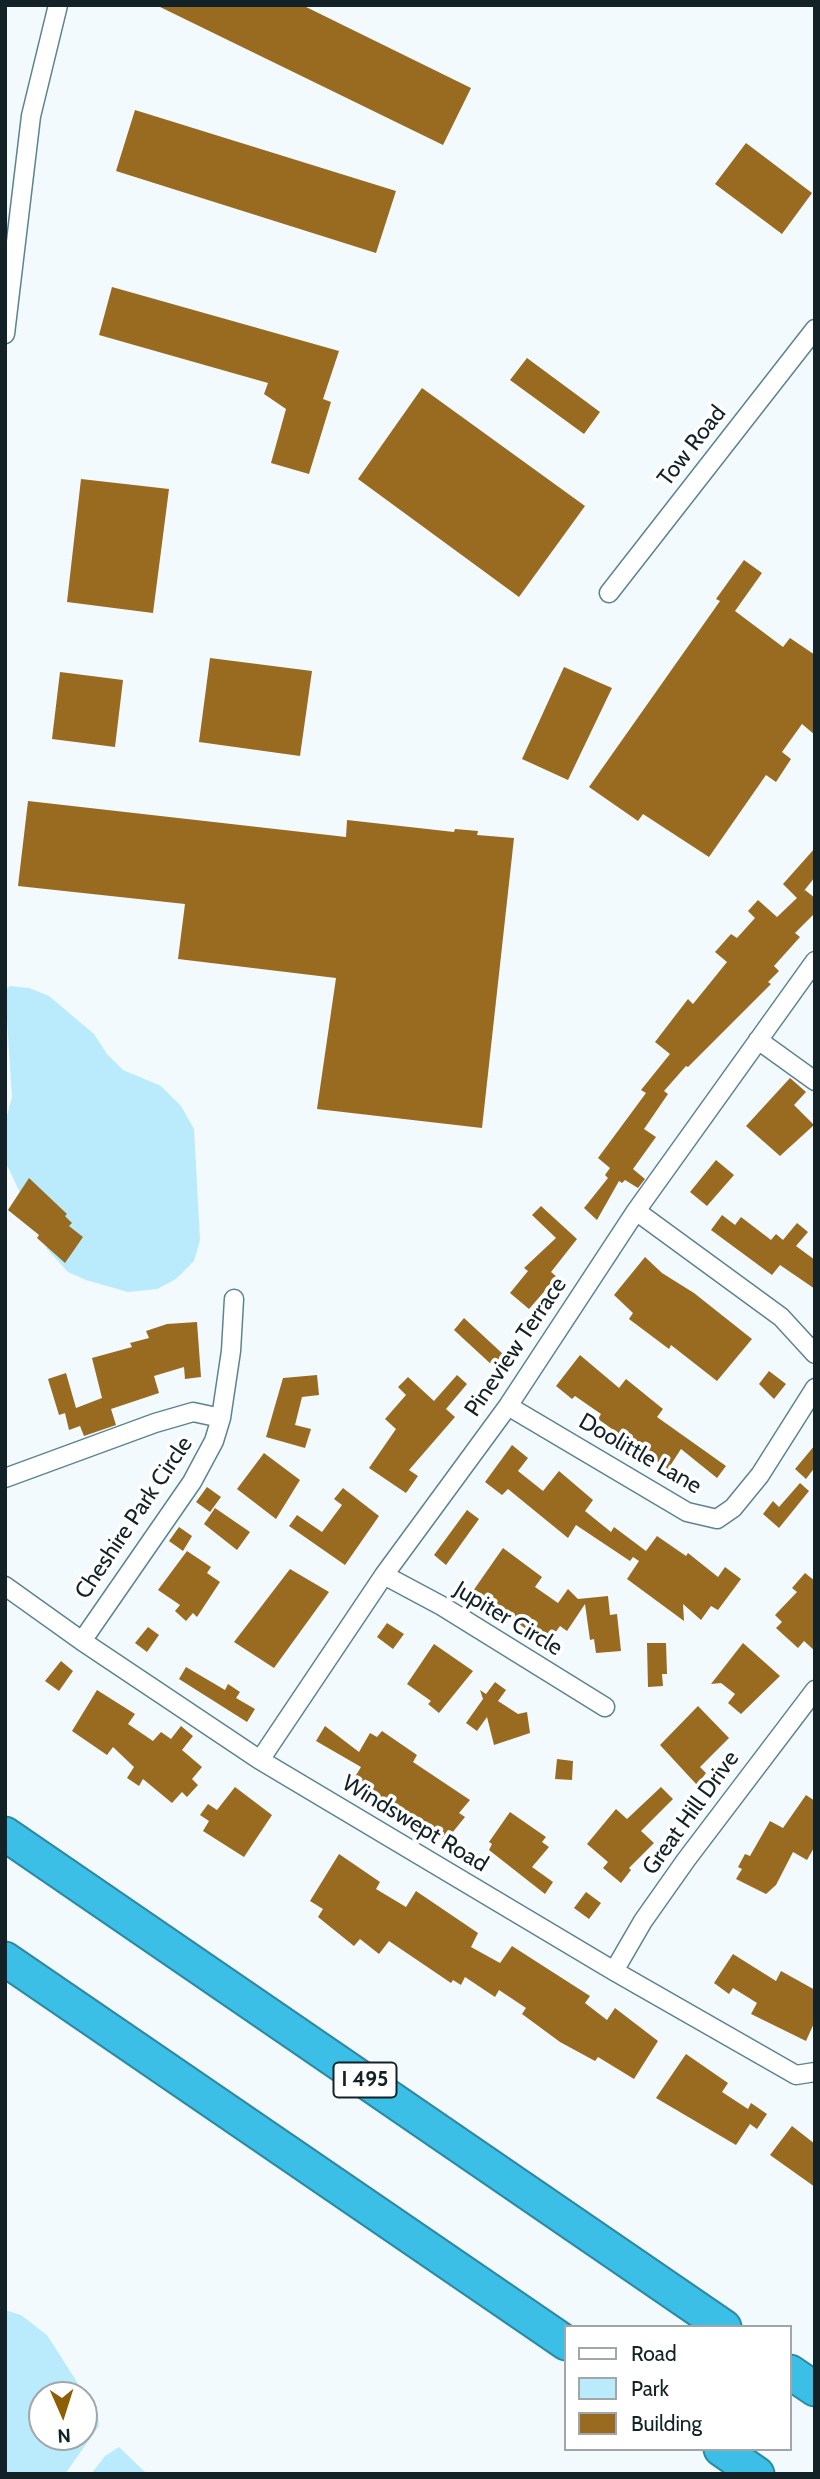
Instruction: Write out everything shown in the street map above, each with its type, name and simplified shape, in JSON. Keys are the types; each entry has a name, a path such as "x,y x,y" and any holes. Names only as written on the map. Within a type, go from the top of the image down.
{"highway":[{"name":"I 495","path":"5,1834 721,2325"},
{"path":"5,1959 564,2342"},
{"path":"792,2373 815,2389"},
{"path":"724,2451 757,2474"}],"street":[{"path":"5,334 30,116 58,5"},
{"name":"Tow Road","path":"608,593 815,329"},
{"name":"Pineview Terrace","path":"260,1760 384,1575 508,1406 636,1211 815,961"},
{"path":"758,1040 815,1081"},
{"path":"636,1211 781,1317 815,1354"},
{"name":"Cheshire Park Circle","path":"82,1641 192,1482 215,1441 231,1351 234,1299"},
{"name":"Doolittle Lane","path":"508,1406 687,1512 717,1519 733,1508 760,1475 815,1388"},
{"name":"Cheshire Park Circle","path":"5,1478 143,1427 193,1412 221,1418"},
{"name":"Jupiter Circle","path":"384,1575 442,1606 605,1707"},
{"name":"Windswept Road","path":"5,1586 260,1760 614,1971 796,2075 815,2071"},
{"name":"Great Hill Drive","path":"614,1971 643,1921 686,1860 815,1690"}],"green space":[{"path":"10,986 29,988 49,996 94,1034 107,1054 123,1070 161,1086 181,1106 194,1129 200,1240 194,1261 176,1279 157,1289 128,1292 86,1280 68,1272 47,1249 5,1161 5,1123 12,1097 5,990"},
{"path":"5,2310 21,2315 47,2335 76,2381 28,2381 28,2451 81,2451 65,2474 5,2474"},
{"path":"119,2447 147,2474 91,2474 105,2456"}],"building":[{"path":"156,5 302,5 471,88 443,145"},
{"path":"135,110 396,191 376,253 116,171"},
{"path":"746,143 812,193 782,234 715,184"},
{"path":"112,287 339,351 323,399 331,402 309,474 271,463 286,409 264,394 268,383 99,335"},
{"path":"527,358 600,412 584,434 510,380"},
{"path":"422,388 585,506 519,597 358,479"},
{"path":"81,479 169,489 153,613 67,602"},
{"path":"744,560 762,573 735,611 783,647 790,638 815,655 815,735 802,724 782,752 791,759 776,782 766,775 709,857 643,814 638,821 589,787 720,601 716,599"},
{"path":"210,658 312,671 300,756 199,742"},
{"path":"564,667 612,688 568,780 522,759"},
{"path":"60,672 123,680 115,747 52,739"},
{"path":"28,801 346,837 347,820 454,832 455,829 478,831 477,835 514,838 482,1128 317,1109 336,978 178,959 185,904 18,886"},
{"path":"815,848 815,877 803,892 805,890 815,898 815,913 795,933 800,937 774,966 779,971 768,982 771,984 688,1067 686,1066 664,1091 668,1094 644,1129 656,1137 633,1169 645,1179 638,1188 625,1180 622,1183 619,1181 597,1220 584,1208 608,1178 605,1175 610,1168 598,1158 646,1093 641,1090 670,1054 655,1042 688,999 693,1004 727,962 715,952 731,934 737,938 755,918 748,911 758,900 777,917 797,898 783,884"},
{"path":"790,1078 806,1092 794,1105 814,1125 780,1156 746,1126"},
{"path":"716,1160 734,1175 707,1206 690,1192"},
{"path":"29,1178 67,1214 65,1216 72,1223 69,1226 83,1237 65,1263 37,1238 39,1235 8,1210"},
{"path":"541,1206 577,1239 551,1272 557,1277 529,1309 510,1293 528,1271 524,1268 556,1238 532,1215"},
{"path":"722,1215 735,1225 741,1217 771,1240 776,1234 783,1240 797,1223 808,1232 796,1246 815,1260 815,1289 780,1265 772,1275 711,1230"},
{"path":"645,1257 662,1273 694,1293 752,1339 717,1381 671,1345 669,1349 629,1319 633,1313 614,1295"},
{"path":"464,1318 504,1355 493,1366 454,1330"},
{"path":"197,1322 201,1377 185,1379 184,1367 154,1376 159,1393 111,1409 116,1425 84,1436 80,1426 69,1430 65,1413 59,1415 48,1379 66,1373 76,1408 102,1398 92,1358 132,1347 130,1343 149,1338 146,1331 167,1324"},
{"path":"580,1355 619,1388 626,1379 663,1409 657,1417 726,1466 717,1478 681,1449 668,1469 598,1419 601,1414 575,1396 572,1399 556,1386"},
{"path":"769,1371 786,1384 774,1399 759,1384"},
{"path":"317,1375 319,1395 302,1397 295,1425 311,1429 305,1448 266,1437 283,1378"},
{"path":"457,1375 467,1384 446,1409 455,1417 409,1470 418,1476 406,1493 369,1468 396,1429 385,1419 406,1395 398,1387 408,1377 434,1401"},
{"path":"512,1445 528,1458 518,1471 543,1491 559,1471 593,1500 585,1511 611,1532 614,1527 646,1551 657,1536 686,1556 688,1553 718,1577 725,1567 741,1579 718,1610 711,1606 701,1620 683,1604 684,1621 627,1579 639,1561 633,1557 630,1561 576,1525 568,1538 508,1489 502,1495 485,1482"},
{"path":"815,1445 815,1467 806,1479 795,1469"},
{"path":"264,1453 300,1480 276,1519 237,1489"},
{"path":"800,1483 809,1491 779,1528 763,1514 773,1501 779,1507"},
{"path":"207,1487 221,1497 210,1512 196,1502"},
{"path":"343,1488 379,1516 345,1565 289,1526 297,1515 322,1532 342,1505 334,1499"},
{"path":"215,1508 250,1532 237,1550 204,1524"},
{"path":"467,1510 479,1519 446,1565 434,1555"},
{"path":"179,1527 192,1536 183,1551 169,1541"},
{"path":"503,1548 542,1577 535,1587 558,1603 568,1589 578,1599 608,1596 610,1615 617,1614 621,1651 596,1653 594,1639 590,1640 585,1604 567,1631 560,1626 547,1644 473,1591"},
{"path":"187,1551 211,1567 207,1573 220,1582 197,1617 193,1613 186,1621 175,1611 180,1605 158,1590"},
{"path":"290,1569 329,1592 274,1668 234,1642"},
{"path":"805,1573 815,1581 815,1651 804,1641 798,1648 776,1628 782,1622 775,1615 797,1592 792,1588"},
{"path":"387,1623 404,1634 393,1649 377,1637"},
{"path":"148,1627 159,1635 147,1652 135,1643"},
{"path":"647,1643 666,1643 667,1674 662,1674 663,1686 648,1687"},
{"path":"743,1643 780,1676 741,1714 728,1703 735,1694 721,1683 711,1684"},
{"path":"434,1644 473,1671 439,1713 428,1704 431,1701 407,1684"},
{"path":"61,1661 73,1671 59,1691 45,1681"},
{"path":"186,1667 225,1690 228,1684 240,1692 236,1698 255,1709 247,1722 179,1679"},
{"path":"495,1682 506,1690 498,1701 518,1714 527,1712 530,1733 494,1745 487,1717 477,1731 466,1723 483,1699 480,1690 486,1694"},
{"path":"97,1690 135,1714 128,1724 153,1741 161,1732 171,1739 181,1726 193,1736 182,1750 202,1767 192,1779 198,1785 187,1797 182,1792 172,1803 143,1779 139,1786 127,1778 134,1767 113,1747 107,1755 72,1731"},
{"path":"698,1706 729,1738 700,1767 706,1773 697,1785 660,1745"},
{"path":"325,1726 359,1752 370,1733 377,1737 382,1731 417,1755 413,1762 470,1800 459,1813 465,1817 452,1833 448,1830 442,1839 409,1813 353,1780 361,1767 316,1741"},
{"path":"557,1759 573,1761 572,1780 555,1779"},
{"path":"235,1787 272,1815 244,1857 203,1831 209,1821 200,1815 208,1804 217,1810"},
{"path":"661,1787 673,1799 641,1831 654,1843 629,1868 631,1870 621,1883 603,1868 608,1862 587,1844 616,1809 627,1819"},
{"path":"806,1795 815,1801 815,1846 807,1860 793,1852 776,1885 766,1894 736,1879 742,1869 738,1867 745,1854 750,1856 770,1821 783,1828"},
{"path":"510,1812 546,1837 542,1842 549,1847 532,1867 553,1882 545,1894 489,1850 492,1844 489,1842"},
{"path":"339,1854 380,1882 376,1889 406,1907 416,1891 478,1933 471,1947 500,1963 512,1946 590,1996 585,2003 607,2020 615,2008 658,2041 634,2079 598,2057 595,2061 560,2042 522,2014 526,2008 499,1990 495,1997 465,1977 461,1985 453,1980 451,1983 389,1941 379,1954 360,1939 354,1946 318,1917 323,1909 310,1901"},
{"path":"586,1892 601,1903 589,1919 574,1908"},
{"path":"733,1954 776,1981 781,1971 815,1990 815,2021 806,2041 751,2014 757,2003 733,1988 729,1994 714,1983"},
{"path":"686,2054 728,2083 722,2092 748,2109 751,2103 767,2114 757,2129 750,2124 736,2145 656,2098"},
{"path":"792,2126 815,2144 815,2187 770,2155"}]}
